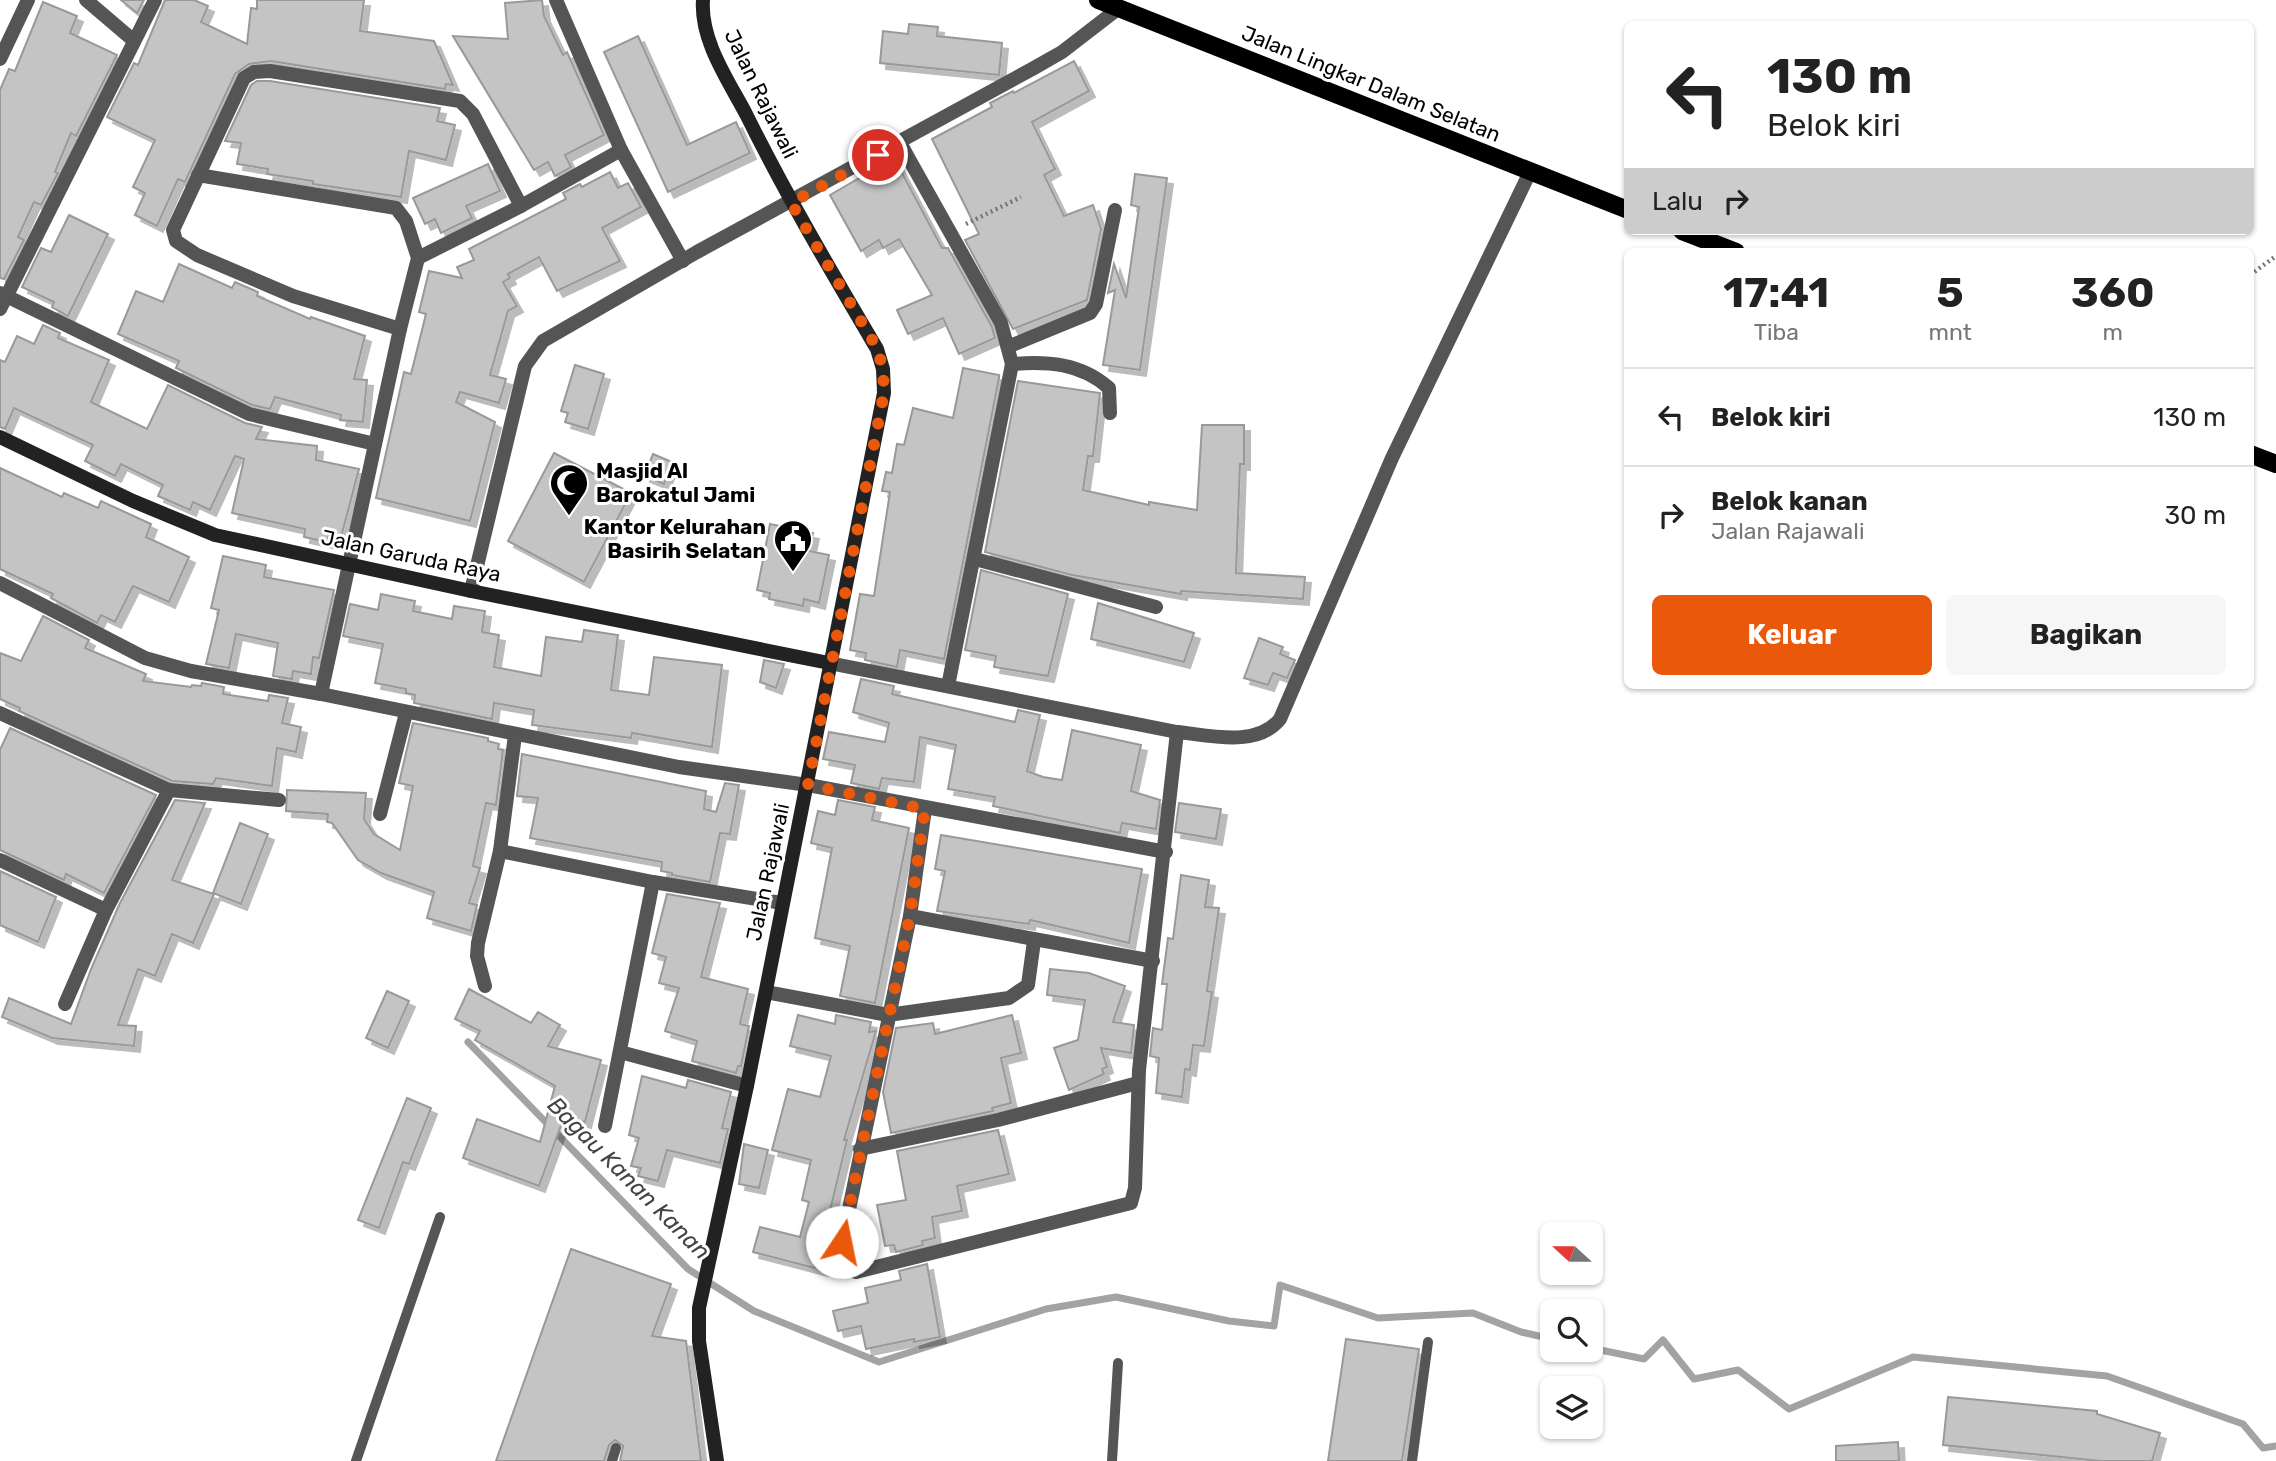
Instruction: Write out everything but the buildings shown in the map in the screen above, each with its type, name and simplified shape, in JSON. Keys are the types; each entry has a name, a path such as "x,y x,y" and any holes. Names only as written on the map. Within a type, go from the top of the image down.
{"main road":[{"name":"Jalan Lingkar Dalam Selatan","path":"1097,0 1624,208"},
{"path":"1692,235 1726,248"},
{"path":"2254,456 2276,464"}],"street":[{"path":"0,60 27,0"},
{"path":"86,0 132,40"},
{"path":"155,0 132,40 2,299 249,414 375,444"},
{"path":"556,0 621,150 682,261"},
{"name":"Jalan Rajawali","path":"703,0 702,12 715,54 791,203 877,348 883,369 880,423 747,1086 699,1308 699,1341 717,1461"},
{"path":"471,591 525,366 543,341 682,261 1062,52 1119,8"},
{"path":"400,329 293,296 186,249 176,241 173,230 239,83 248,74 270,71 460,102 473,114 522,206"},
{"path":"900,143 1001,323 1010,346 1012,364 948,686"},
{"path":"418,258 522,206 621,150"},
{"path":"830,663 1177,732 1231,737 1262,734 1280,719 1392,457 1530,172"},
{"path":"198,175 396,208 406,221 418,258 400,329 321,694"},
{"path":"1010,346 1090,313 1096,304 1115,210"},
{"path":"1012,364 1046,362 1086,374 1109,388 1110,413"},
{"name":"Jalan Garuda Raya","path":"0,437 133,501 215,535 471,591 830,663"},
{"path":"975,559 1156,607"},
{"path":"0,583 166,665 679,767 808,785 1166,852"},
{"path":"0,713 169,790 279,800"},
{"path":"380,814 406,713"},
{"path":"925,809 910,916 842,1242 845,1265 856,1272 1130,1203 1135,1188 1138,1083 1166,852 1177,732"},
{"path":"485,986 477,956 478,943 500,851 515,735"},
{"path":"65,1004 106,910 169,790"},
{"path":"500,851 653,882 782,903"},
{"path":"0,860 106,910"},
{"path":"605,1126 653,882"},
{"path":"910,916 1153,961"},
{"path":"766,992 888,1015 1017,995 1030,979 1034,941"},
{"path":"620,1052 747,1086"},
{"path":"860,1149 998,1119 1138,1083"}],"lane":[{"path":"356,1461 440,1217"},
{"path":"1412,1461 1428,1342"},
{"path":"1112,1461 1118,1363"},
{"path":"612,1461 616,1448"}],"path":[{"path":"950,232 1021,197"},
{"path":"2254,272 2276,256"}],"waterway":[{"name":"Bagau Kanan Kanan","path":"468,1042 688,1269 754,1311 879,1362 1046,1309 1116,1297 1229,1321 1274,1326 1280,1285 1378,1318 1473,1313 1521,1332 1540,1336"},
{"name":"Bagau Kanan Kanan","path":"1603,1350 1644,1359 1663,1340 1694,1379 1738,1370 1789,1409 1913,1357 2107,1376 2243,1424 2263,1448 2276,1446"}],"place":[{"name":"Masjid Al Barokatul Jami","path":"569,517"},
{"name":"Kantor Kelurahan Basirih Selatan","path":"793,573"}],"route":[{"path":"842,1242 910,916 925,809 808,785 884,393 883,369 877,348 791,203 878,155"}]}
